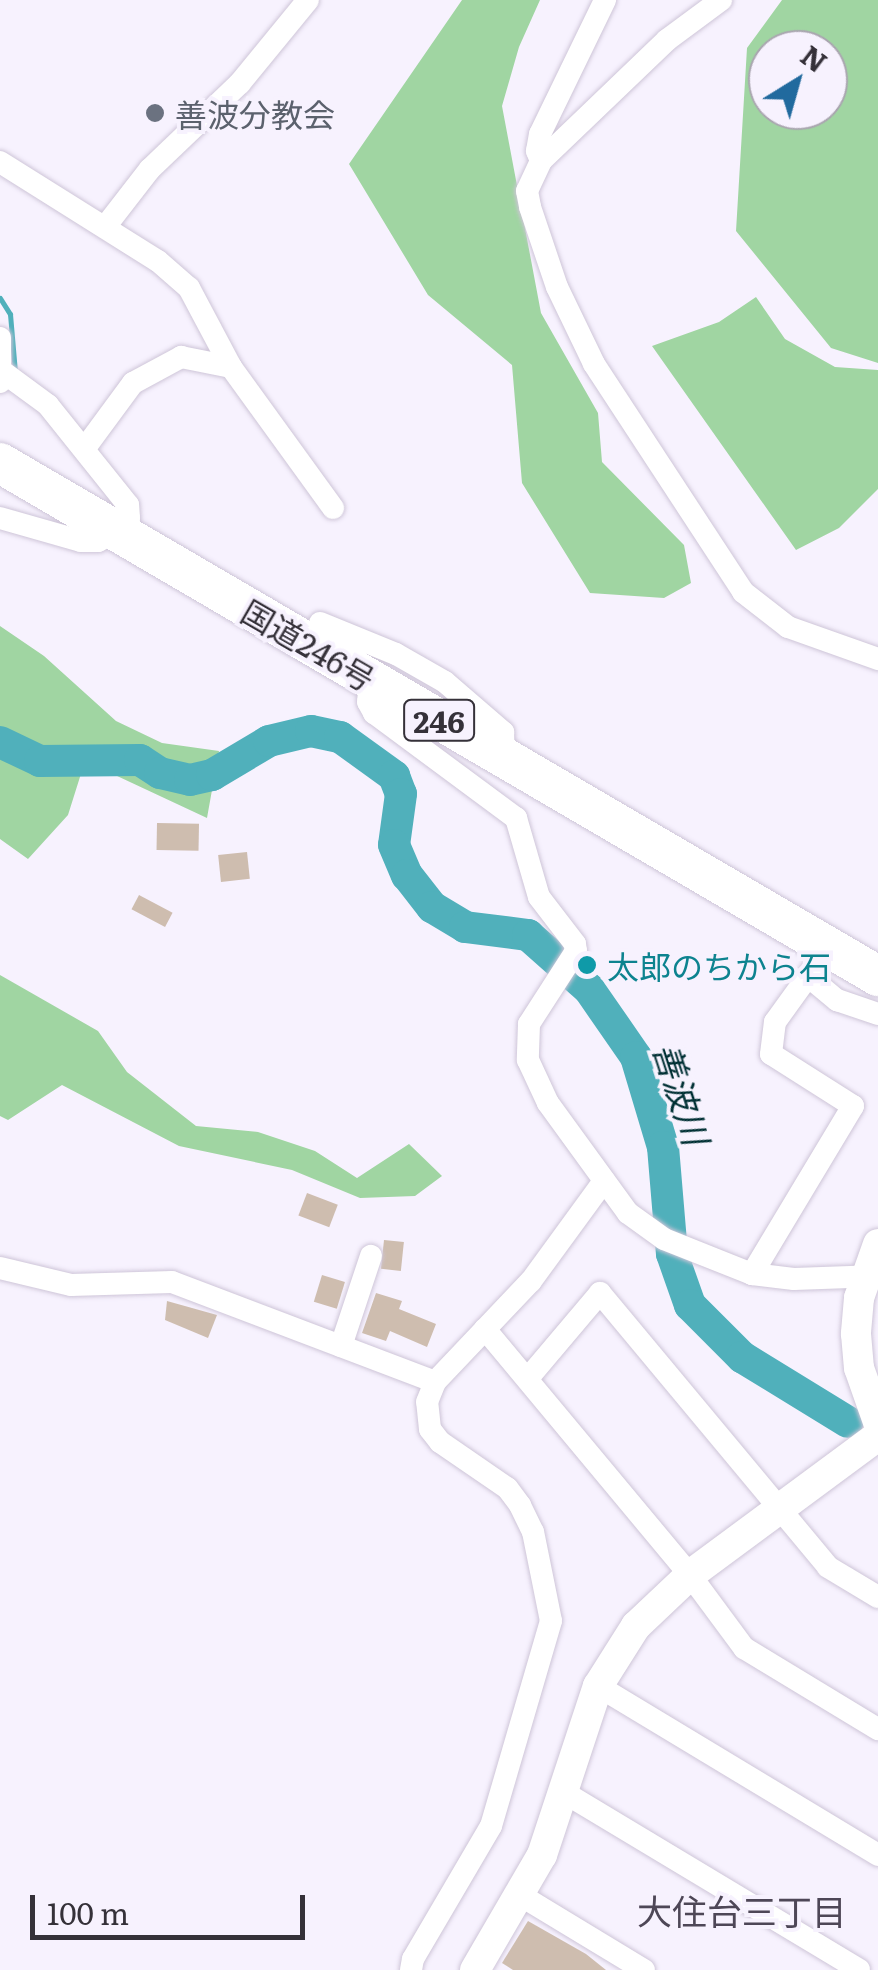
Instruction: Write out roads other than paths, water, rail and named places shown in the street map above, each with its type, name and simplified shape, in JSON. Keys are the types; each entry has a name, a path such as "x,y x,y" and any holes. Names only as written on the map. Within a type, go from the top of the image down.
{"highway":[{"name":"国道246号","path":"0,464 504,757 818,961 878,976"}],"street":[{"path":"105,227 150,169 240,83 308,0"},
{"path":"541,161 537,151 540,134 605,0"},
{"path":"720,0 667,40 541,161 527,191 557,287 594,364 744,592 788,627 878,658"},
{"path":"0,162 105,227 189,288 231,366 333,508"},
{"path":"0,182 40,186"},
{"path":"0,338 1,377 48,404 128,505 129,518 116,532 98,541 0,518"},
{"path":"85,448 133,382 181,357 231,366"},
{"path":"320,623 396,654 445,682 503,732 504,757"},
{"path":"370,680 368,702 374,713 516,818 539,898 576,944 529,1024 528,1060 548,1103 628,1213 672,1242 752,1274 794,1279 872,1276"},
{"path":"752,1274 853,1106 771,1054 775,1022 818,961 838,1000 878,1014"},
{"path":"412,1970 413,1959 491,1826 551,1621 533,1532 520,1504 507,1488 430,1430 427,1402 436,1382 531,1281 604,1181"},
{"path":"878,1244 872,1276 857,1310 857,1351 878,1422"},
{"path":"340,1346 371,1256"},
{"path":"0,1268 71,1285 172,1282 436,1382"},
{"path":"529,1377 600,1293 828,1567 878,1597"},
{"path":"485,1328 690,1575 744,1648 878,1729"},
{"path":"475,1970 542,1856 598,1686 636,1626 690,1575 878,1436"},
{"path":"598,1686 878,1854"},
{"path":"565,1792 860,1970"},
{"path":"520,1895 644,1970"}],"waterway":[{"path":"0,298 10,314 15,372"},
{"name":"善波川","path":"0,742 40,761 140,760 160,773 190,780 212,775 269,741 311,731 340,737 394,776 401,794 394,845 407,875 432,907 465,927 528,935 589,989 636,1057 663,1147 672,1254 690,1305 742,1357 848,1422"}],"place":[{"name":"善波分教会","path":"155,113"},
{"name":"太郎のちから石","path":"587,965"}],"district":[{"name":"大住台三丁目","path":"742,1910"}]}
